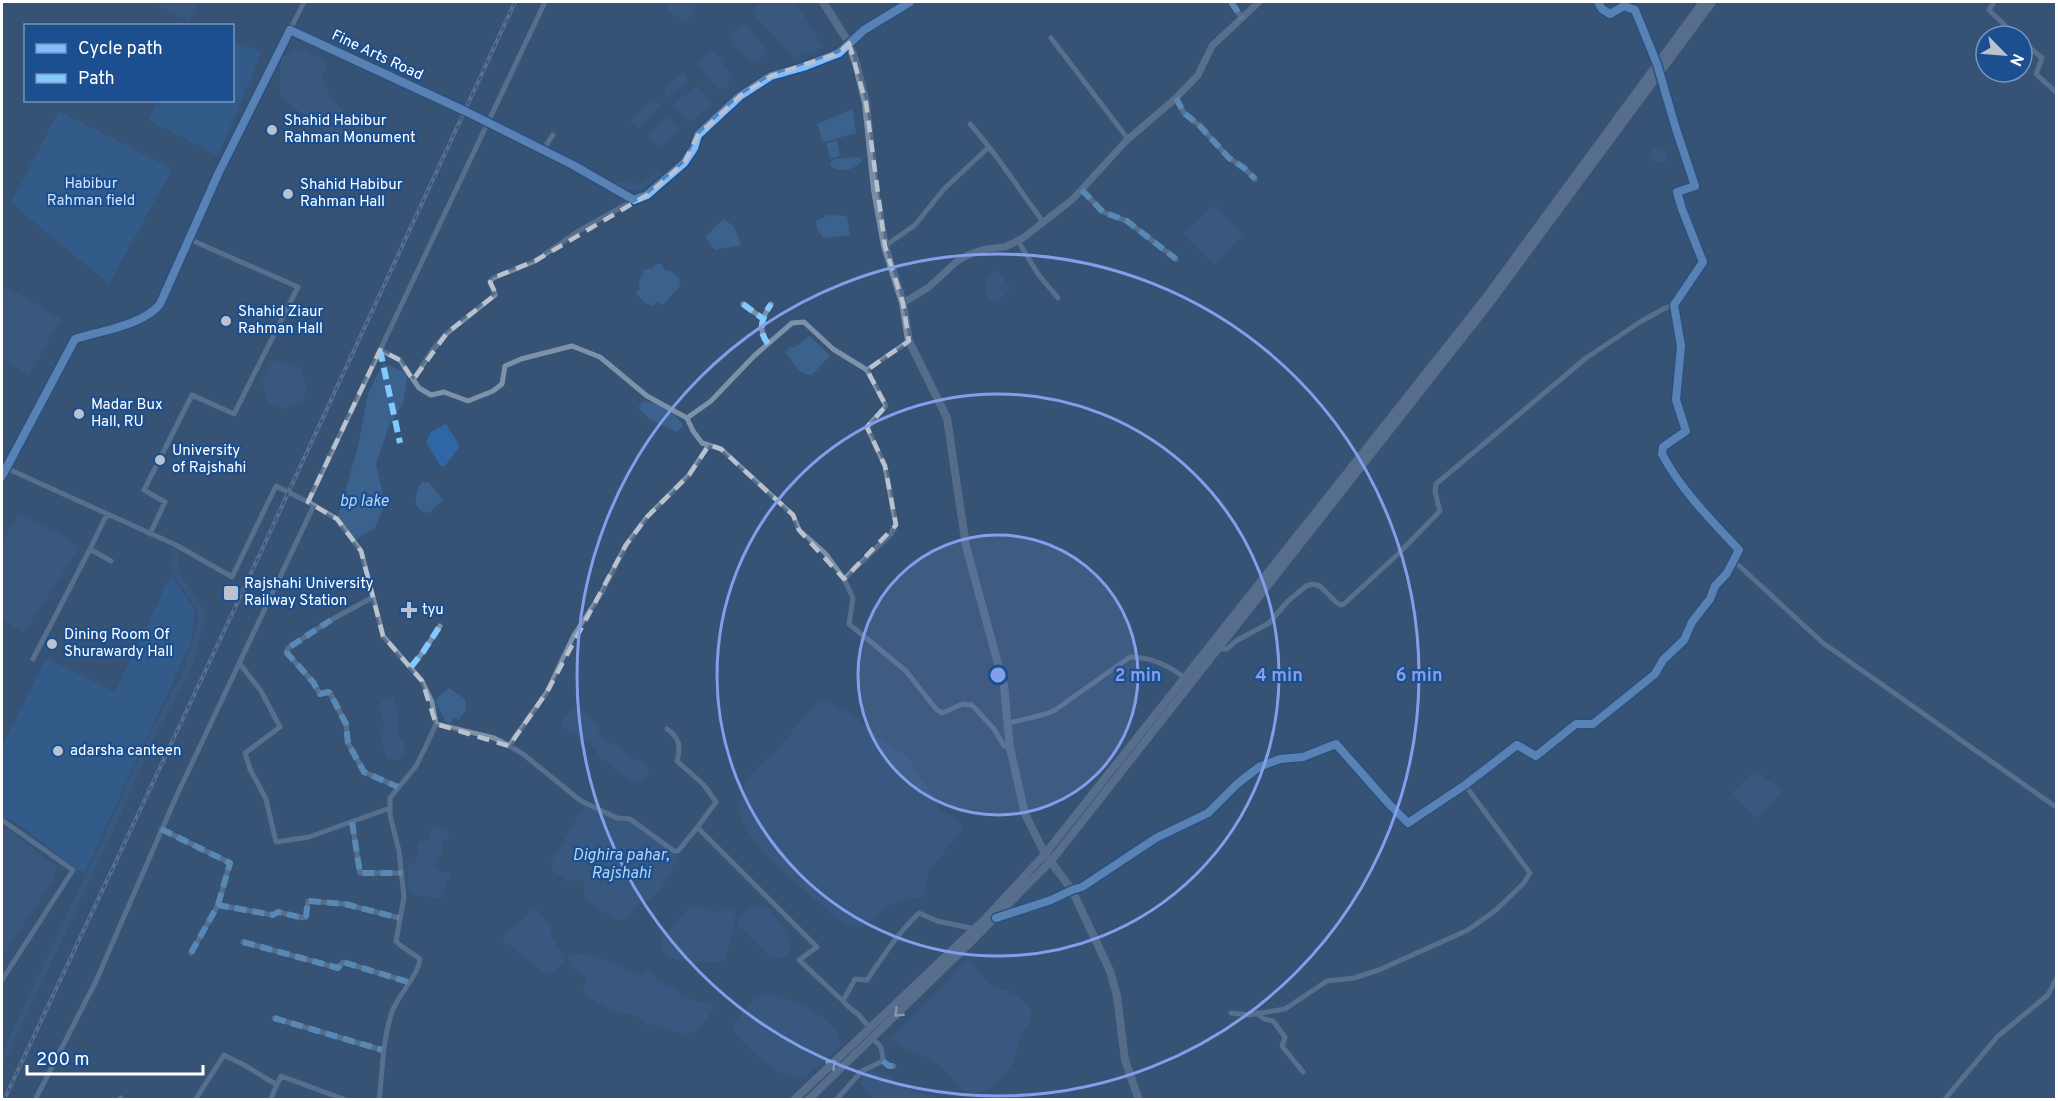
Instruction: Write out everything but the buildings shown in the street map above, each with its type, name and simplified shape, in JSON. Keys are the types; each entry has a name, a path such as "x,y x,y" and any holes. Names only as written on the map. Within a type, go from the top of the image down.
{"main road":[{"path":"816,2 831,16"},
{"path":"823,2 849,43 856,63 866,103 875,190 885,246 903,303 909,341 947,418 966,546 1004,686 1010,748 1025,814 1048,858 1072,890 1110,971 1117,996 1125,1060 1139,1100"},
{"path":"1188,680 1218,649 1489,304 1703,2"},
{"path":"794,1100 870,1027 978,931 996,918 1048,858 1484,300 1658,68 1712,2"},
{"path":"808,1100 1048,858"}],"street":[{"path":"2,476 75,339 137,320 154,312 168,291 219,172 304,2"},
{"path":"35,1100 96,981 161,830 240,664 380,350 545,2"},
{"path":"413,380 432,350 447,333 495,295 490,282 493,278 535,261 576,232 646,195 684,163 694,148 698,135 741,96 771,76 839,53 864,30 910,2"},
{"path":"1231,2 1242,18"},
{"path":"903,303 929,287 956,262 985,249 1005,247 1044,223 1082,190 1128,139 1176,98 1198,75 1212,46 1259,2"},
{"path":"1218,649 1227,649 1236,641 1269,623 1288,601 1306,586 1313,584 1320,586 1337,603 1341,605 1345,603 1440,511 1435,492 1436,484 1586,358 1641,322 1674,304 1702,262 1677,192 1695,186 1658,68 1635,10 1624,6 1610,14 1602,9 1598,2"},
{"path":"1994,2 1989,10 2004,24"},
{"name":"Fine Arts Road","path":"290,30 543,150 634,200"},
{"path":"1051,38 1128,139"},
{"path":"2034,51 2042,58 2036,74 2056,92"},
{"path":"1176,98 1185,113 1200,126 1228,158 1244,168 1255,179"},
{"path":"970,124 1044,223"},
{"path":"543,150 553,135"},
{"path":"885,246 915,225 944,189 989,147"},
{"path":"1082,190 1103,212 1127,222 1176,260"},
{"path":"150,534 165,502 144,490 192,395 234,414 298,286 189,239"},
{"path":"1018,241 1038,274 1058,298"},
{"path":"742,304 762,318"},
{"path":"768,344 760,328 762,318 771,304"},
{"path":"996,918 1082,887 1170,830 1208,813 1237,784 1259,767 1280,759 1303,757 1336,744 1408,823 1465,785 1517,745 1536,756 1576,724 1593,724 1655,674 1663,660 1684,640 1692,622 1710,599 1715,586 1727,573 1739,550 1671,471 1662,454 1663,447 1686,431 1676,400 1682,346 1674,304"},
{"path":"687,418 711,401 717,392 792,323 804,322 833,349 867,370 886,406 867,428 885,466 896,525 891,534 844,579"},
{"path":"867,370 909,341"},
{"path":"380,350 400,360 419,388 431,395 444,392 468,400 493,392 502,384 505,366 521,359 572,346 600,357 647,396 687,418 702,442 721,449 793,515 799,531 825,553 844,579 853,598 849,624 906,671 936,709 942,713 963,705 972,705 994,729 1004,746 1010,748"},
{"path":"509,746 547,692 574,635 601,594 626,545 647,517 689,475 709,445"},
{"path":"6,468 176,545 232,577 276,486 337,519 361,551 383,636 422,681 432,702 436,724 416,766 390,798 404,897 396,940 420,959 419,965 393,1010 382,1050 379,1100"},
{"path":"33,658 107,514"},
{"path":"90,549 111,561"},
{"path":"1734,561 1822,643 2056,807"},
{"path":"373,597 331,620 288,648 287,653 313,682 320,694 330,693 346,724 348,742 363,772 398,787"},
{"path":"411,667 440,626"},
{"path":"1008,723 1055,710 1130,657 1150,659 1169,667 1188,680"},
{"path":"240,664 261,691 280,727 245,753 250,769 266,799 276,842 309,837 390,808"},
{"path":"436,724 494,738 523,754 581,801 617,818 630,819 674,851 678,851 716,802 704,785 677,761 680,751 678,739 667,729"},
{"path":"1231,1013 1249,1015 1285,1009 1327,981 1354,978 1379,970 1468,930 1496,910 1530,873 1465,785"},
{"path":"2,820 73,870 2,980"},
{"path":"352,822 360,873 402,873"},
{"path":"696,829 699,829 817,947 799,960 870,1027"},
{"path":"161,830 230,863 218,905 191,953"},
{"path":"218,905 273,915 278,912 303,918 306,916 308,901 345,904 399,918"},
{"path":"843,1001 855,979 867,980 896,936 919,913 938,921 978,931"},
{"path":"243,942 338,968 343,962 408,982"},
{"path":"1944,1100 1998,1036 2048,995 2056,979"},
{"path":"1257,1013 1264,1019 1273,1021 1285,1037 1282,1046 1303,1072"},
{"path":"274,1018 382,1050"},
{"path":"871,1039 878,1042 882,1050 883,1061 889,1066 894,1066"},
{"path":"195,1100 224,1055 277,1085"},
{"path":"836,1100 862,1071 883,1061"},
{"path":"270,1100 281,1076 346,1100"}],"highlighted area":[{"path":"849,43 866,103 885,246 903,303 909,341 867,370 886,406 867,427 885,466 896,525 844,579 799,530 793,515 721,449 709,445 689,475 647,517 626,545 547,692 509,746 436,724 422,681 383,636 361,551 337,519 308,502 380,350 400,360 413,380 447,333 496,294 490,282 493,278 535,261 647,195 684,163 698,135 740,96 771,76 839,53"}],"green space":[{"path":"234,41 262,52 218,156 149,120 158,102 234,102"},
{"name":"Habibur Rahman field","path":"59,111 172,169 109,284 11,203"},
{"path":"446,424 460,446 444,467 440,465 426,442 431,432"},
{"path":"171,575 195,610 191,642 84,874 11,819 2,817 2,746 46,658 115,692"}],"water":[{"path":"150,2 199,2 189,21"},
{"path":"669,2 696,2 692,14 683,22 666,9"},
{"path":"762,2 796,2 823,48 794,58 751,11"},
{"path":"742,25 748,27 765,49 765,53 758,60 750,62 737,48 730,35"},
{"path":"293,48 306,50 326,62 327,70 322,75 323,82 350,123 339,137 329,134 283,99 279,87 280,65 282,58"},
{"path":"710,51 716,53 733,78 724,89 720,90 708,78 699,64 700,60"},
{"path":"682,73 687,75 687,82 669,97 666,96 664,89"},
{"path":"698,87 713,104 688,123 673,105 693,88"},
{"path":"655,100 660,105 639,129 631,120"},
{"path":"853,109 856,133 823,142 817,124"},
{"path":"667,116 678,127 678,131 659,148 649,139 650,133"},
{"path":"837,141 840,156 830,159 826,143"},
{"path":"1659,148 1665,151 1668,159 1666,162 1656,163 1652,160 1651,153 1654,149"},
{"path":"859,157 862,160 860,163 848,170 835,169 830,164 834,159"},
{"path":"660,171 661,175 638,190 613,183 631,180 638,185"},
{"path":"1215,205 1243,235 1214,265 1183,233"},
{"path":"828,215 847,216 850,235 823,238 817,229 816,221"},
{"path":"723,219 734,226 741,245 715,250 705,237"},
{"path":"656,264 662,264 664,270 671,271 681,280 679,283 681,285 662,306 658,301 652,306 645,303 635,292 639,290 639,282 645,269 652,268"},
{"path":"995,269 1010,287 1003,296 993,301 986,293 985,285"},
{"path":"5,286 61,319 48,341 47,348 43,350 29,375 2,359 2,291"},
{"path":"810,336 830,356 812,375 799,370 785,352"},
{"path":"273,360 301,367 307,387 303,400 285,409 268,403 262,381"},
{"name":"bp lake","path":"383,363 408,373 403,403 389,426 376,464 385,503 375,528 354,541 337,519 358,446 368,394"},
{"path":"643,401 666,409 676,416 683,426 677,432 651,420 638,408"},
{"path":"422,482 429,482 443,500 429,513 423,512 417,506 417,491"},
{"path":"19,513 58,532 79,548 24,633 2,619 2,542"},
{"path":"449,688 465,699 466,709 459,720 454,718 449,724 445,721 435,700"},
{"path":"394,698 399,720 397,736 404,742 404,756 398,760 386,759 380,732 384,729 381,703 383,699"},
{"path":"823,701 857,718 878,737 908,758 936,798 938,808 958,820 962,826 960,833 929,870 922,897 889,905 863,928 852,927 839,920 781,870 754,840 740,812 742,792 749,777 779,748 810,711"},
{"path":"576,704 597,725 601,738 621,748 628,757 641,761 649,769 649,775 638,784 632,781 604,761 591,743 568,732 560,724"},
{"path":"1755,771 1783,791 1757,818 1732,794"},
{"name":"Dighira pahar, Rajshahi","path":"585,805 617,820 630,822 677,855 671,872 658,892 649,900 632,908 633,914 624,920 612,918 584,897 582,881 576,878 569,882 553,871 551,863"},
{"path":"439,827 448,830 449,839 444,840 441,845 443,851 435,865 439,871 449,873 450,876 441,898 410,895 408,865 416,862 419,854 417,848 419,841 431,840 431,828"},
{"path":"7,829 57,867 52,882 2,958 2,830"},
{"path":"757,905 769,908 786,933 790,947 784,957 771,956 762,950 739,927 738,921 741,914"},
{"path":"699,906 718,912 725,908 736,912 726,960 688,962 666,955 661,949 663,937 690,907 697,910"},
{"path":"531,910 538,911 551,927 551,936 565,958 565,962 555,971 546,975 502,938"},
{"path":"569,954 591,955 642,975 648,970 655,974 655,979 678,990 679,994 697,1003 708,1001 714,1007 699,1027 687,1035 655,1024 647,1025 636,1015 612,1011 586,996 583,992 586,975 568,965"},
{"path":"969,959 985,980 998,989 1007,990 1017,996 1030,1008 1032,1015 1020,1036 1013,1061 1003,1076 997,1083 982,1092 973,1093 961,1088 943,1068 933,1061 890,1039"},
{"path":"767,994 799,1004 823,1018 838,1035 840,1044 822,1063 805,1075 793,1077 774,1068 746,1046 734,1031 734,1023 754,999"},
{"path":"874,1071 910,1089 939,1099 871,1099 861,1083 862,1073"}],"waterway":[{"path":"2,1060 154,731 185,676 202,622 201,610 175,571 176,545"}],"railway":[{"path":"4,1100 515,2"}],"marked path":[{"path":"1231,2 1242,18"},
{"path":"1176,98 1184,113 1200,126 1229,158 1255,179"},
{"path":"1082,190 1103,212 1127,221 1176,259"},
{"path":"743,304 762,318"},
{"path":"768,344 762,324 771,304"},
{"path":"380,350 400,443"},
{"path":"331,620 288,648 287,653 313,682 320,694 330,693 346,724 348,743 364,772 398,787"},
{"path":"411,667 440,626"},
{"path":"352,822 360,873 402,873"},
{"path":"161,829 230,863 218,905"},
{"path":"191,953 218,905 273,915 278,912 303,918 306,916 308,901 345,904 399,918"},
{"path":"243,942 338,968 343,962 408,982"},
{"path":"274,1018 382,1050"},
{"path":"883,1061 889,1066 894,1066"}],"cycle path":[{"path":"2,476 75,339 133,322 153,311 160,304 219,172 290,30 465,111 573,165 634,200 647,195 684,163 694,148 698,135 740,96 771,76 839,53 864,30 910,2"},
{"path":"996,918 1082,887 1156,838 1208,813 1237,784 1259,767 1280,759 1303,757 1336,744 1408,823 1465,785 1517,745 1536,756 1576,724 1593,724 1655,674 1663,660 1684,640 1692,622 1710,599 1715,586 1727,573 1739,550 1687,492 1662,454 1663,447 1686,431 1676,400 1681,346 1674,305 1703,262 1677,192 1695,186 1657,64 1635,10 1624,6 1610,14 1602,9 1598,2"}],"place":[{"name":"Shahid Habibur Rahman Monument","path":"272,130"},
{"name":"Shahid Habibur Rahman Hall","path":"288,194"},
{"name":"Shahid Ziaur Rahman Hall","path":"226,321"},
{"name":"Madar Bux Hall, RU","path":"79,414"},
{"name":"University of Rajshahi","path":"160,460"},
{"name":"Rajshahi University Railway Station","path":"231,593"},
{"name":"tyu","path":"409,610"},
{"name":"Dining Room Of Shurawardy Hall","path":"52,644"},
{"name":"adarsha canteen","path":"58,751"}]}
